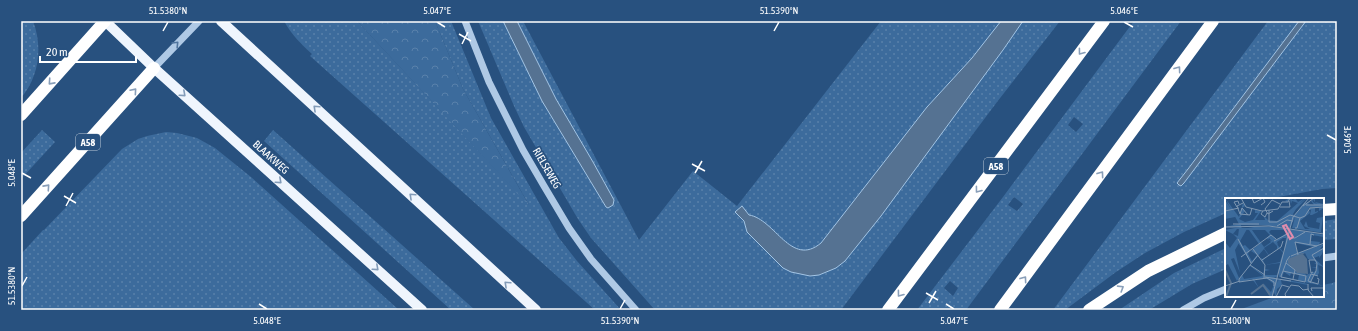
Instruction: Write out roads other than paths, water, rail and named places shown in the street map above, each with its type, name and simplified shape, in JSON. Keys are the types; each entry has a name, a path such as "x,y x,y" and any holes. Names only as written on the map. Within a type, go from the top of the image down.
{"highway":[{"path":"21,116 105,21"},
{"name":"A58","path":"888,310 1104,21"},
{"path":"1000,310 1213,21"},
{"name":"A58","path":"21,216 154,68"},
{"path":"1324,210 1337,209"},
{"path":"1089,310 1148,271 1225,233"}],"main road":[{"name":"BLAAKWEG","path":"105,21 154,68 422,310"},
{"path":"221,21 536,310"}],"street":[{"path":"154,68 199,21"},
{"name":"RIELSEWEG","path":"465,21 489,82 523,150 544,186 570,228 592,259 636,310"},
{"path":"1324,258 1337,256"},
{"path":"1183,310 1204,298 1225,289"}]}
